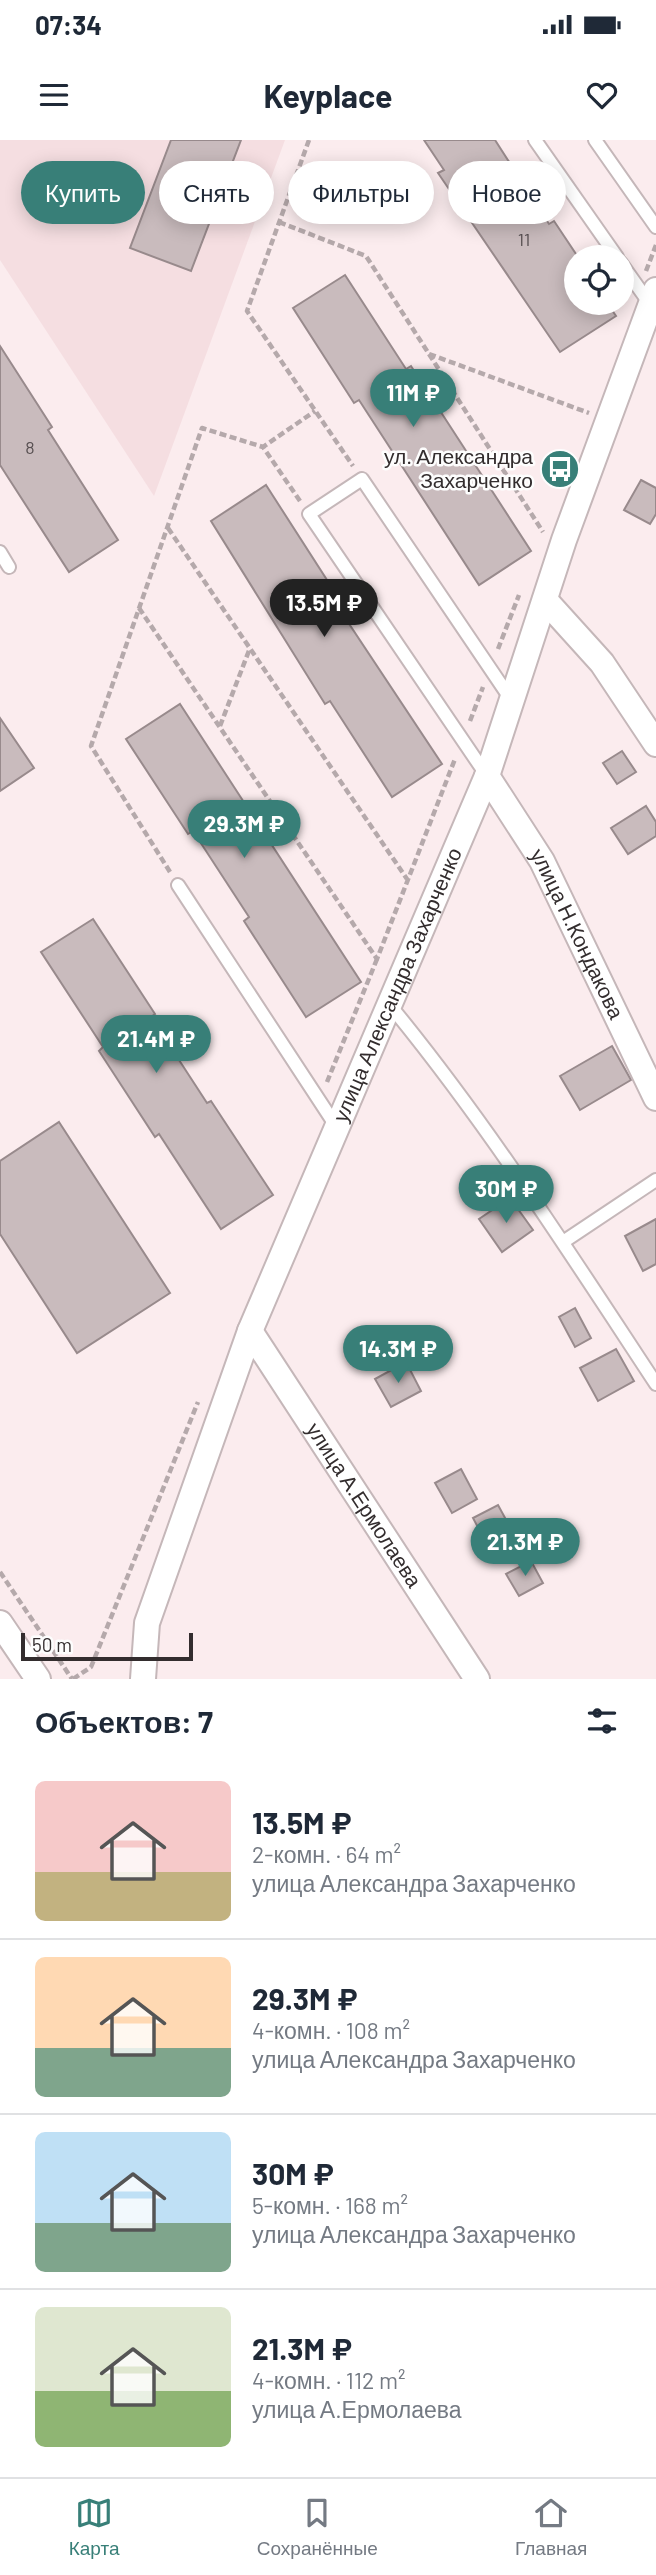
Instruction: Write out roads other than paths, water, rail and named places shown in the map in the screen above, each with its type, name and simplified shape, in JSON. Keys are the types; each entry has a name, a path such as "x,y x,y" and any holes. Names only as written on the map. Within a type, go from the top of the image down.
{"street":[{"name":"улица Александра Захарченко","path":"142,1679 147,1623 250,1331 487,776 510,698 564,540 653,297"},
{"path":"545,600 602,663 656,744"},
{"name":"улица Н.Кондакова","path":"487,776 542,861 656,1098"},
{"name":"улица А.Ермолаева","path":"250,1331 477,1679"},
{"path":"0,1623 38,1679"}],"lane":[{"path":"536,140 609,245"},
{"path":"596,140 656,227"},
{"path":"634,277 653,297"},
{"path":"487,776 309,514 362,479 510,698"},
{"path":"0,552 9,567"},
{"path":"178,885 337,1126"},
{"path":"388,1003 435,1060 563,1242 656,1384"},
{"path":"563,1242 656,1180"}],"place":[{"name":"ул. Александра Захарченко","path":"560,469"}]}
